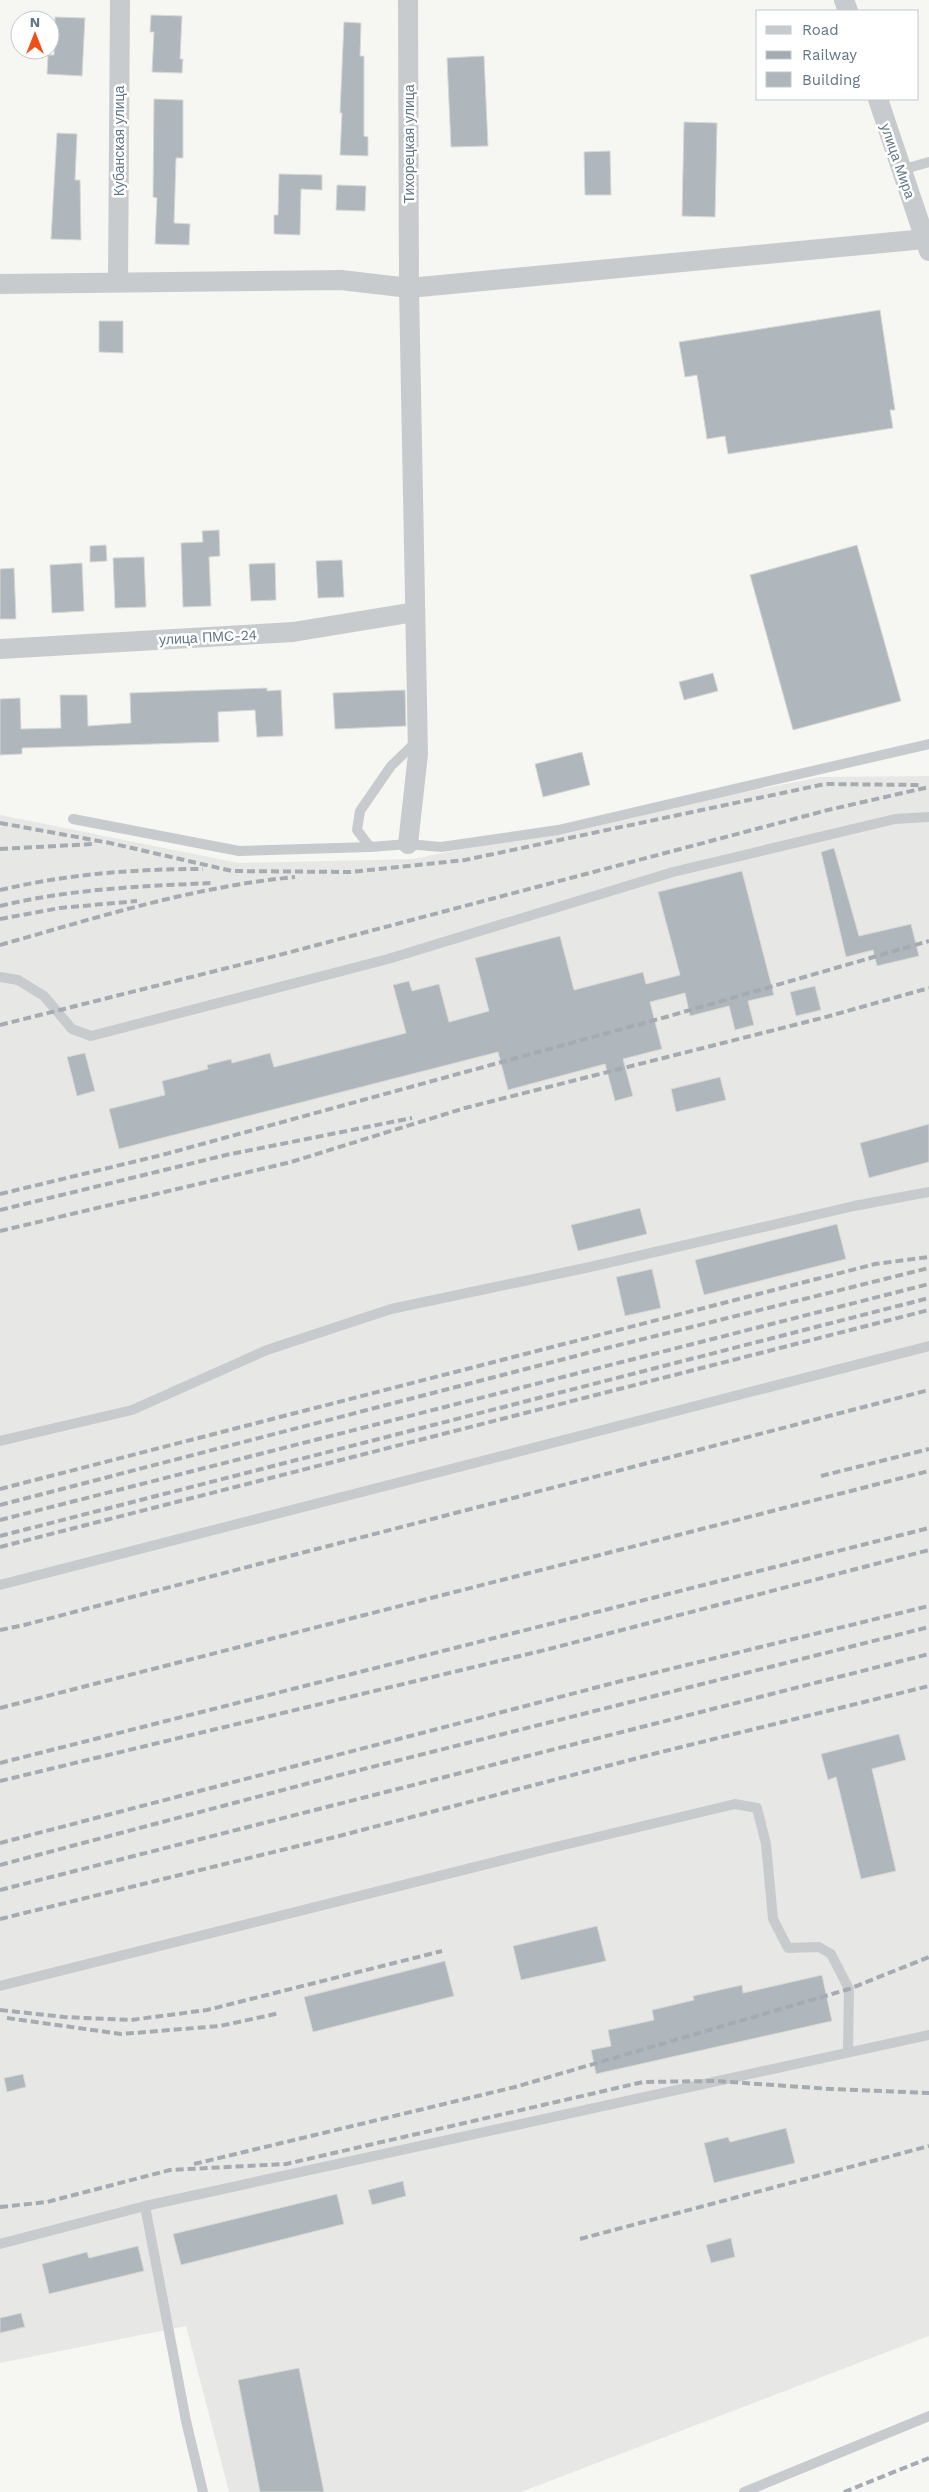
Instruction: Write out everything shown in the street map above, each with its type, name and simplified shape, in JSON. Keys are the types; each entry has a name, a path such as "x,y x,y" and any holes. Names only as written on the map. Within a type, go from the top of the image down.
{"street":[{"name":"Кубанская улица","path":"118,281 120,0"},
{"name":"Тихорецкая улица","path":"408,0 409,288 418,741 408,844"},
{"name":"улица Мира","path":"878,100 927,245"},
{"path":"0,284 118,281 341,280 409,288 927,245"},
{"name":"улица ПМС-24","path":"0,649 293,632 415,612"}],"lane":[{"path":"902,170 929,162"},
{"path":"370,847 358,830 360,811 391,766 418,741"},
{"path":"73,819 239,850 370,847 408,844 441,847 558,830 929,744"},
{"path":"0,977 18,980 44,996 72,1029 91,1036 388,959 673,872 894,819 929,817"},
{"path":"0,1441 132,1410 267,1350 391,1309 590,1267 854,1206 929,1192"},
{"path":"0,1586 929,1346"},
{"path":"0,1986 547,1849 735,1804 757,1808 766,1844 773,1919 788,1948 819,1947 831,1954 849,1989 848,2051"},
{"path":"0,2244 145,2206 848,2051 929,2035"},
{"path":"145,2206 186,2421 204,2492"},
{"path":"744,2492 929,2416"}],"shaded area":[{"path":"929,776 929,2336 521,2492 229,2492 186,2326 0,2363 0,815 239,863 413,859 820,777"}],"building":[{"path":"151,15 182,16 180,59 183,59 182,73 152,72 154,32 150,32"},
{"path":"60,17 85,18 82,76 47,74 48,60 60,60"},
{"path":"344,22 361,23 360,56 364,56 364,136 368,137 368,156 340,155"},
{"path":"484,56 488,146 451,147 447,58"},
{"path":"154,99 183,100 183,158 176,158 174,223 190,224 189,245 155,244 157,198 153,197"},
{"path":"684,122 717,123 715,217 682,216"},
{"path":"57,133 77,134 75,180 80,180 81,240 51,239"},
{"path":"610,151 611,195 585,195 584,152"},
{"path":"279,174 322,175 322,190 301,189 300,235 274,234 274,215 278,215"},
{"path":"337,185 366,186 365,211 336,210"},
{"path":"880,310 895,410 890,410 893,428 728,454 725,436 707,439 697,375 685,377 679,342"},
{"path":"99,321 123,321 123,353 99,352"},
{"path":"219,530 220,556 209,557 211,606 183,607 181,543 203,542 202,531"},
{"path":"106,545 107,561 90,562 90,546"},
{"path":"857,545 901,701 793,730 750,575"},
{"path":"144,557 146,607 115,608 113,558"},
{"path":"342,560 344,597 318,598 316,561"},
{"path":"82,563 84,611 52,613 50,565"},
{"path":"275,563 276,600 251,601 249,564"},
{"path":"14,568 16,619 0,619 0,569"},
{"path":"713,673 718,691 684,700 679,682"},
{"path":"267,688 267,691 281,690 283,736 257,737 255,710 218,712 219,742 22,748 22,754 0,755 0,699 20,698 21,729 61,728 60,695 87,695 88,726 131,723 130,693"},
{"path":"405,690 406,726 335,729 333,693"},
{"path":"582,752 590,785 543,797 535,764"},
{"path":"834,848 859,936 911,924 919,956 877,966 873,950 846,957 821,852"},
{"path":"742,871 774,995 748,1001 754,1025 735,1030 729,1006 690,1016 685,993 650,1002 662,1049 623,1059 633,1096 615,1101 605,1064 508,1090 498,1052 119,1149 109,1109 165,1095 162,1081 208,1069 207,1065 231,1059 232,1063 270,1053 274,1067 406,1033 393,985 409,981 412,991 439,984 449,1022 489,1011 475,958 560,936 574,990 643,972 646,984 680,975 658,892"},
{"path":"815,986 821,1010 796,1016 790,992"},
{"path":"85,1053 95,1091 77,1096 67,1057"},
{"path":"720,1077 726,1100 676,1112 671,1089"},
{"path":"929,1124 929,1162 869,1178 860,1143"},
{"path":"640,1208 647,1234 578,1251 571,1225"},
{"path":"837,1224 846,1259 704,1295 695,1260"},
{"path":"652,1269 661,1308 625,1316 616,1277"},
{"path":"899,1734 906,1760 872,1769 896,1871 861,1879 836,1777 828,1780 821,1754"},
{"path":"597,1926 606,1961 521,1980 513,1946"},
{"path":"445,1961 454,1996 313,2032 304,1997"},
{"path":"822,1975 832,2021 596,2074 591,2050 611,2046 608,2030 654,2020 652,2010 694,2000 693,1996 742,1985 743,1993"},
{"path":"23,2074 26,2087 7,2092 4,2078"},
{"path":"786,2128 795,2163 714,2183 704,2143 728,2137 730,2142"},
{"path":"403,2181 406,2196 372,2205 368,2190"},
{"path":"337,2194 344,2224 181,2265 173,2234"},
{"path":"731,2238 735,2257 711,2263 706,2245"},
{"path":"138,2246 144,2271 49,2294 42,2264 87,2252 89,2258"},
{"path":"21,2313 25,2327 0,2333 0,2318"},
{"path":"299,2368 324,2492 260,2492 238,2380"}],"railway":[{"path":"0,823 110,843 232,871 350,872 465,860 825,784 922,785"},
{"path":"0,1025 283,954 828,810 929,787"},
{"path":"0,849 93,844"},
{"path":"0,890 76,876 151,870 203,869"},
{"path":"0,945 146,904 219,888 295,877"},
{"path":"0,906 79,892 213,883"},
{"path":"0,919 60,908 137,901"},
{"path":"0,1194 162,1155 666,1017 929,941"},
{"path":"0,1231 291,1162 465,1108 826,1017 929,988"},
{"path":"0,1210 226,1155 412,1118"},
{"path":"0,1489 875,1264 929,1257"},
{"path":"0,1505 599,1350 929,1268"},
{"path":"0,1520 929,1284"},
{"path":"0,1536 929,1298"},
{"path":"0,1547 929,1310"},
{"path":"0,1630 929,1390"},
{"path":"821,1476 929,1449"},
{"path":"0,1708 929,1471"},
{"path":"0,1763 929,1528"},
{"path":"0,1781 549,1649 929,1550"},
{"path":"0,1843 625,1680 929,1606"},
{"path":"0,1865 332,1777 929,1627"},
{"path":"0,1890 929,1654"},
{"path":"0,1919 339,1836 657,1753 929,1686"},
{"path":"0,2010 64,2017 131,2020 207,2010 442,1951"},
{"path":"194,2164 515,2087 849,1989 929,1957"},
{"path":"7,2018 121,2034 220,2026 280,2013"},
{"path":"0,2207 47,2202 170,2170 286,2164 643,2082 715,2081 929,2093"},
{"path":"580,2239 929,2146"},
{"path":"844,2492 929,2458"}]}
